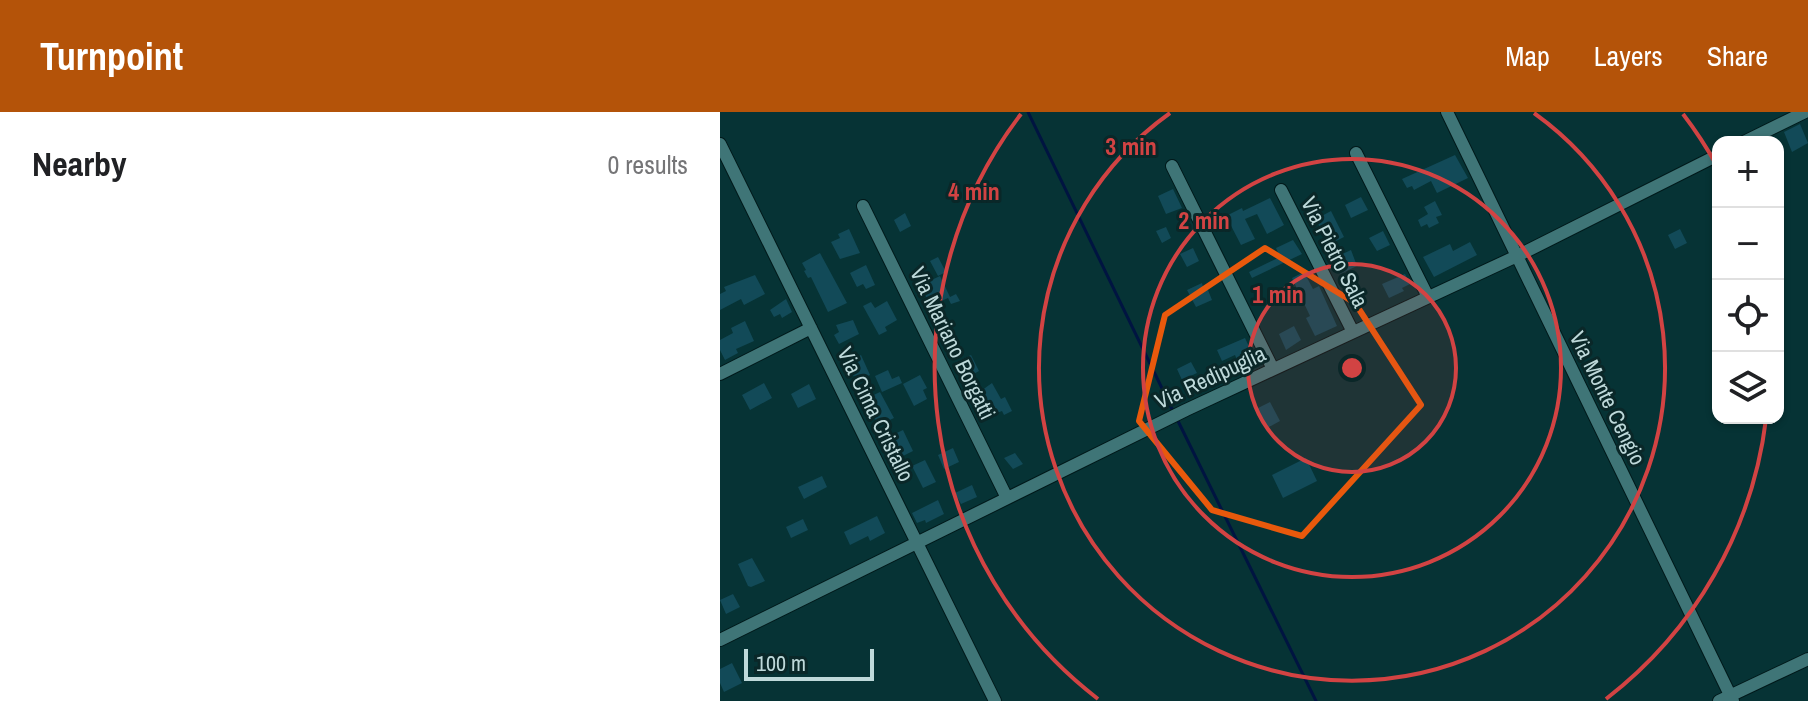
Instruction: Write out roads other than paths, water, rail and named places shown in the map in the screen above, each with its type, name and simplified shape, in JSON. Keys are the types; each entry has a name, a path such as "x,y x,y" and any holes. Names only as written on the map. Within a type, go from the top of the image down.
{"street":[{"name":"Via Monte Cengio","path":"1447,112 1728,699"},
{"path":"1756,136 1805,112"},
{"name":"Via Cima Cristallo","path":"720,144 995,701"},
{"path":"1356,153 1428,297"},
{"name":"Via Redipuglia","path":"720,640 1186,410 1517,256 1712,158"},
{"path":"1172,166 1273,369"},
{"name":"Via Pietro Sala","path":"1281,190 1353,332"},
{"name":"Via Mariano Borgatti","path":"863,206 1007,498"},
{"path":"720,374 811,328"},
{"path":"1728,699 1808,659"}],"waterway":[{"path":"1028,112 1173,411"},
{"path":"1176,417 1316,701"}]}
